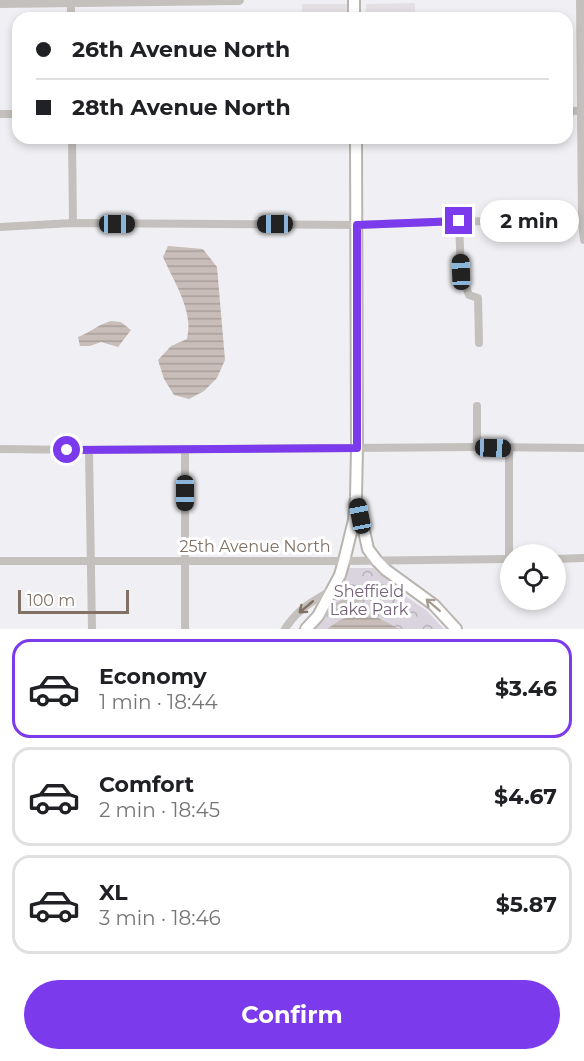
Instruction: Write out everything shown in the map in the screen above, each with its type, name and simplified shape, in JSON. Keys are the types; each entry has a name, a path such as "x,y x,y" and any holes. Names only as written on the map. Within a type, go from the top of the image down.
{"main road":[{"path":"306,629 318,616 340,575 354,520 357,448 356,144"},
{"path":"356,497 368,549 377,561 406,586 434,605 456,629"}],"street":[{"path":"0,3 239,0"},
{"path":"580,0 584,240"},
{"path":"71,2 71,12"},
{"path":"72,144 73,223"},
{"path":"0,227 73,223 357,225 459,221 583,223"},
{"path":"459,221 461,272 469,296 478,298 479,343"},
{"path":"477,406 477,447"},
{"path":"185,629 186,448"},
{"path":"509,448 509,544"},
{"path":"0,449 584,448"},
{"path":"89,450 92,629"},
{"path":"566,559 584,558"},
{"name":"25th Avenue North","path":"0,561 500,559"},
{"path":"318,616 366,595 406,586"},
{"path":"285,629 289,622 309,603 331,591"}],"shaded area":[{"path":"415,3 415,12 366,12 366,4"},
{"path":"302,4 350,4 350,12 302,12"},
{"path":"168,246 203,249 217,267 225,360 217,378 204,391 189,399 174,395 164,379 158,360 171,346 187,339 188,330 184,303 163,257"},
{"path":"111,321 121,322 131,330 118,347 101,342 90,346 80,346 78,337"},
{"path":"361,613 376,617 399,629 327,629 340,620"}],"green space":[{"name":"Sheffield Lake Park","path":"349,568 374,568 407,597 426,610 444,629 314,629 330,608"}],"route":[{"path":"67,450 357,448 357,225 459,221"}]}
